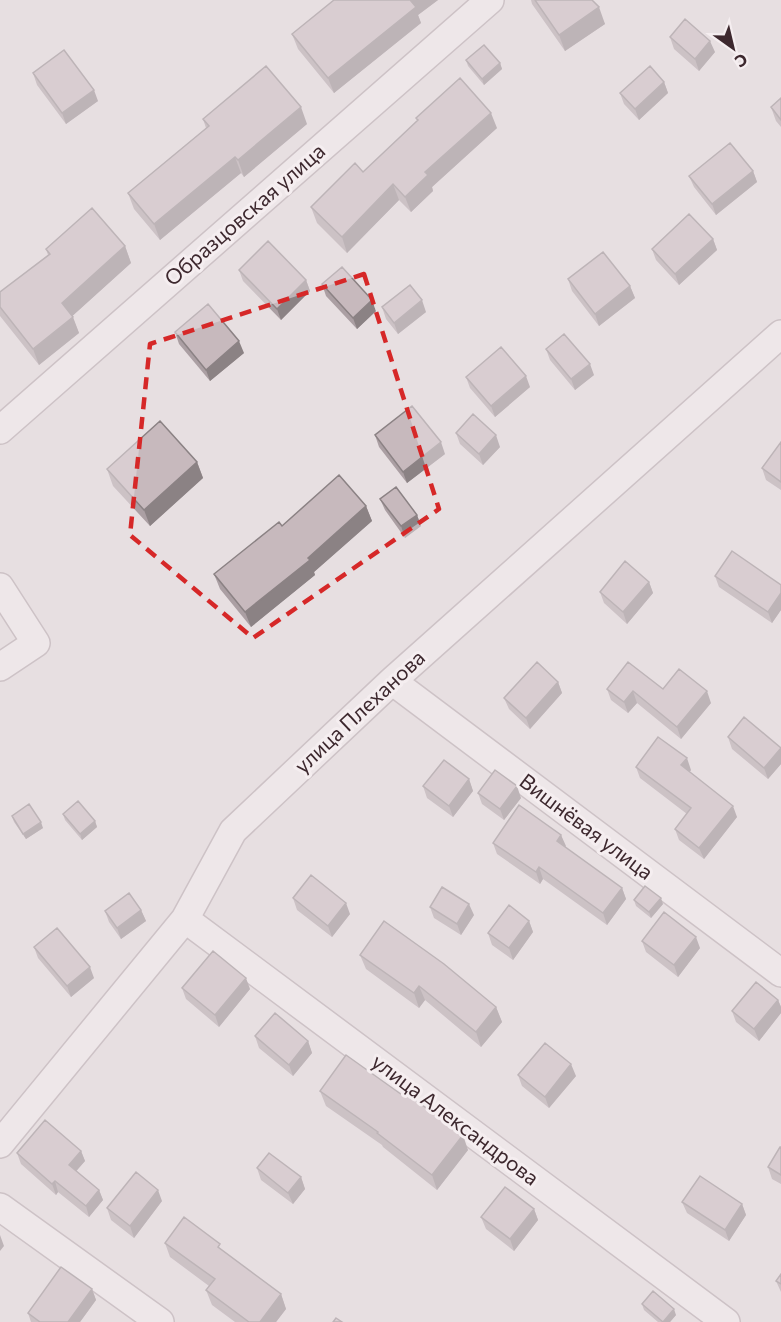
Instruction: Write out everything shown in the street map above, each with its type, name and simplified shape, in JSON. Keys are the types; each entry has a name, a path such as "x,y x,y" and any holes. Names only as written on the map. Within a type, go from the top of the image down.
{"street":[{"name":"Образцовская улица","path":"0,430 490,0"},
{"name":"улица Плеханова","path":"0,1144 184,919 233,831 392,681 778,343"},
{"path":"0,587 36,643 0,667"},
{"name":"Вишнёвая улица","path":"392,681 781,973"},
{"name":"улица Александрова","path":"184,919 726,1322"},
{"path":"0,1208 160,1322"}],"highlighted area":[{"path":"364,274 439,509 253,638 130,535 150,344"}],"building":[{"path":"334,0 412,0 416,7 328,78 292,34"},
{"path":"535,0 592,0 599,7 559,35"},
{"path":"685,19 710,41 695,59 670,37"},
{"path":"484,45 500,63 482,79 466,60"},
{"path":"64,50 94,90 62,113 33,73"},
{"path":"266,66 301,107 238,160 235,157 154,224 128,193 209,126 203,119"},
{"path":"650,66 664,82 635,109 620,93"},
{"path":"460,78 491,113 425,172 428,175 405,197 393,184 342,237 311,207 355,163 363,172 418,120 416,118"},
{"path":"781,98 781,120 771,107"},
{"path":"730,143 753,171 712,204 689,176"},
{"path":"92,208 125,246 62,303 73,317 33,349 0,307 0,292 50,254 46,249"},
{"path":"689,214 713,239 675,274 652,249"},
{"path":"268,241 306,280 277,309 239,270"},
{"path":"603,252 630,286 595,314 568,279"},
{"path":"342,267 372,300 353,318 322,284"},
{"path":"410,285 422,300 394,323 382,307"},
{"path":"208,304 239,341 206,370 175,332"},
{"path":"564,334 590,364 571,379 546,349"},
{"path":"501,347 526,376 491,406 466,377"},
{"path":"412,406 441,442 403,472 375,435"},
{"path":"473,414 496,435 479,454 456,433"},
{"path":"160,421 197,462 144,510 107,469"},
{"path":"781,442 781,482 762,468"},
{"path":"339,475 366,506 308,558 310,560 245,612 214,574 279,522 282,526"},
{"path":"396,487 417,515 401,526 380,499"},
{"path":"732,551 781,585 781,593 768,612 715,576"},
{"path":"625,561 649,582 623,612 600,592"},
{"path":"537,662 558,682 526,718 504,698"},
{"path":"628,662 663,689 679,669 707,691 677,727 633,691 624,702 607,689"},
{"path":"744,717 781,748 764,768 728,737"},
{"path":"658,737 687,758 681,765 733,806 699,848 675,829 691,808 636,767"},
{"path":"444,760 469,779 449,806 423,786"},
{"path":"495,770 517,786 500,809 478,793"},
{"path":"78,801 95,821 80,834 63,814"},
{"path":"29,804 41,822 23,834 12,816"},
{"path":"519,805 561,835 557,841 622,888 603,913 539,867 536,872 493,843"},
{"path":"311,875 346,903 328,926 293,898"},
{"path":"645,886 661,898 649,912 634,900"},
{"path":"442,887 469,904 457,924 430,907"},
{"path":"129,893 141,910 117,928 105,911"},
{"path":"509,905 529,921 509,948 488,933"},
{"path":"664,912 696,937 674,965 642,941"},
{"path":"384,921 444,964 496,1007 476,1032 419,986 414,993 360,955"},
{"path":"57,928 90,967 67,986 34,947"},
{"path":"213,951 246,978 215,1015 182,988"},
{"path":"756,982 778,1000 754,1029 732,1011"},
{"path":"275,1013 308,1041 289,1065 255,1036"},
{"path":"545,1043 571,1064 545,1097 518,1075"},
{"path":"346,1055 405,1097 407,1094 463,1135 432,1175 378,1132 320,1091"},
{"path":"45,1120 81,1151 69,1165 99,1190 86,1206 55,1181 52,1184 17,1153"},
{"path":"781,1147 781,1175 768,1167"},
{"path":"269,1153 301,1177 288,1193 257,1168"},
{"path":"136,1172 158,1190 130,1226 107,1208"},
{"path":"700,1176 742,1204 725,1230 682,1202"},
{"path":"505,1187 534,1209 510,1239 481,1217"},
{"path":"184,1217 220,1244 218,1247 281,1294 260,1322 249,1322 206,1290 215,1279 165,1243"},
{"path":"61,1267 92,1289 68,1322 40,1322 28,1313"},
{"path":"781,1274 781,1284 776,1281"},
{"path":"653,1291 674,1309 663,1322 642,1304"}]}
